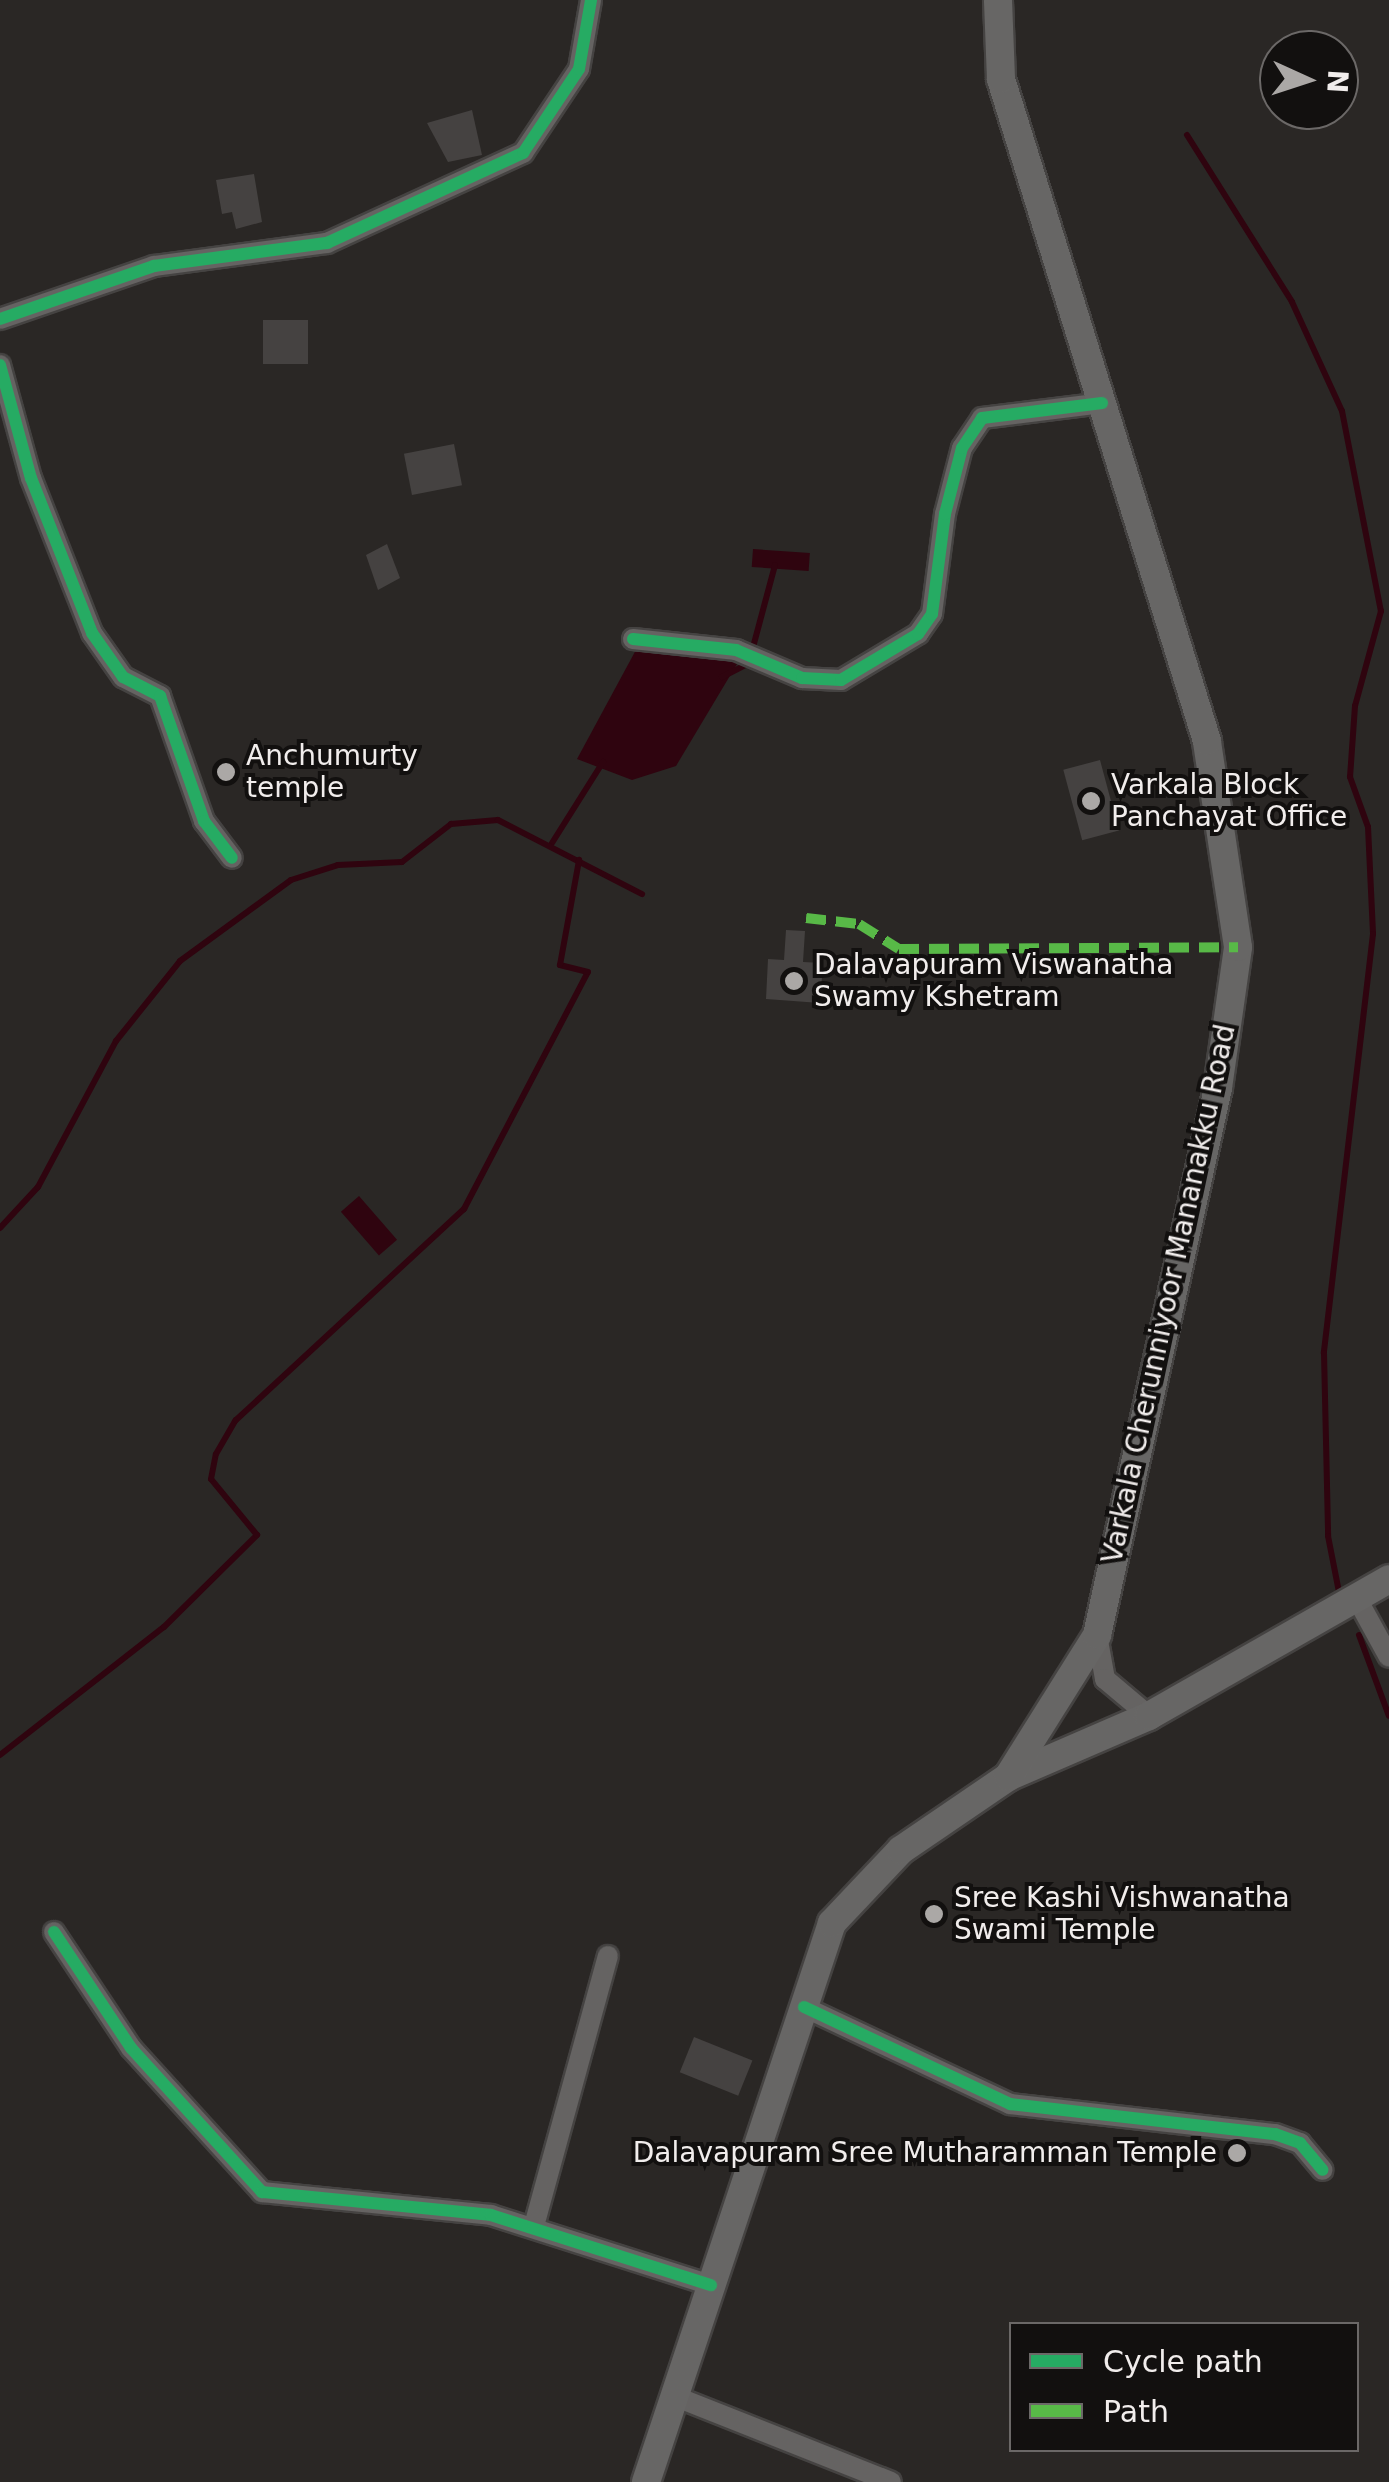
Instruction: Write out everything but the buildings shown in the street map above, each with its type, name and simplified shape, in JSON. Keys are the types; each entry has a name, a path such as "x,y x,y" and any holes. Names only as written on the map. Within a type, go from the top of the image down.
{"main road":[{"name":"Varkala Cherunniyoor Mananakku Road","path":"646,2482 832,1924 901,1850 1008,1777 1097,1635 1218,1088 1240,934 1207,740 1001,79 998,0"},
{"path":"1008,1777 1148,1716 1389,1578"}],"street":[{"path":"0,319 154,266 328,243 522,153 580,69 591,0"},
{"path":"0,365 31,478 92,633 123,677 160,696 204,821 232,858"},
{"path":"633,639 736,650 766,656 802,678 841,680 918,634 932,614 962,448 982,418 1102,403"},
{"path":"1356,1597 1389,1657"},
{"path":"1097,1635 1105,1679 1118,1700 1148,1716"},
{"path":"54,1932 131,2048 262,2192 534,2226 712,2284"},
{"path":"534,2226 608,1956"},
{"path":"804,2007 1010,2104 1260,2131 1300,2142 1323,2170"},
{"path":"674,2396 891,2482"}],"shaded area":[{"path":"753,549 810,553 809,571 752,567"},
{"path":"637,648 740,659 676,766 632,780 577,759"},
{"path":"359,1196 397,1240 379,1256 341,1212"}],"waterway":[{"path":"1187,135 1292,302 1342,411 1381,611 1355,706 1350,777 1368,827 1373,934 1324,1353 1328,1536 1340,1597"},
{"path":"752,651 775,565"},
{"path":"722,677 750,663"},
{"path":"552,843 603,762"},
{"path":"0,1228 38,1187 116,1041 180,961 291,880 338,865 402,862 451,824 498,820 642,894"},
{"path":"0,1755 164,1627 257,1535 211,1479 216,1454 236,1420 464,1209 588,972 560,965 579,860"},
{"path":"1359,1635 1389,1716"}],"marked path":[{"path":"806,918 859,924 899,949 1238,947"}],"cycle path":[{"path":"0,319 154,266 327,243 523,153 579,69 591,0"},
{"path":"0,365 31,478 92,633 123,677 160,696 204,821 232,858"},
{"path":"633,639 736,650 802,678 841,680 918,634 932,614 945,514 962,448 982,418 1102,403"},
{"path":"54,1932 131,2048 262,2192 491,2215 711,2285"},
{"path":"804,2007 1010,2104 1275,2134 1300,2143 1323,2170"}],"place":[{"name":"Anchumurty temple","path":"226,772"},
{"name":"Varkala Block Panchayat Office","path":"1091,801"},
{"name":"Dalavapuram Viswanatha Swamy Kshetram","path":"794,981"},
{"name":"Sree Kashi Vishwanatha Swami Temple","path":"934,1914"},
{"name":"Dalavapuram Sree Mutharamman Temple","path":"1237,2153"}]}
